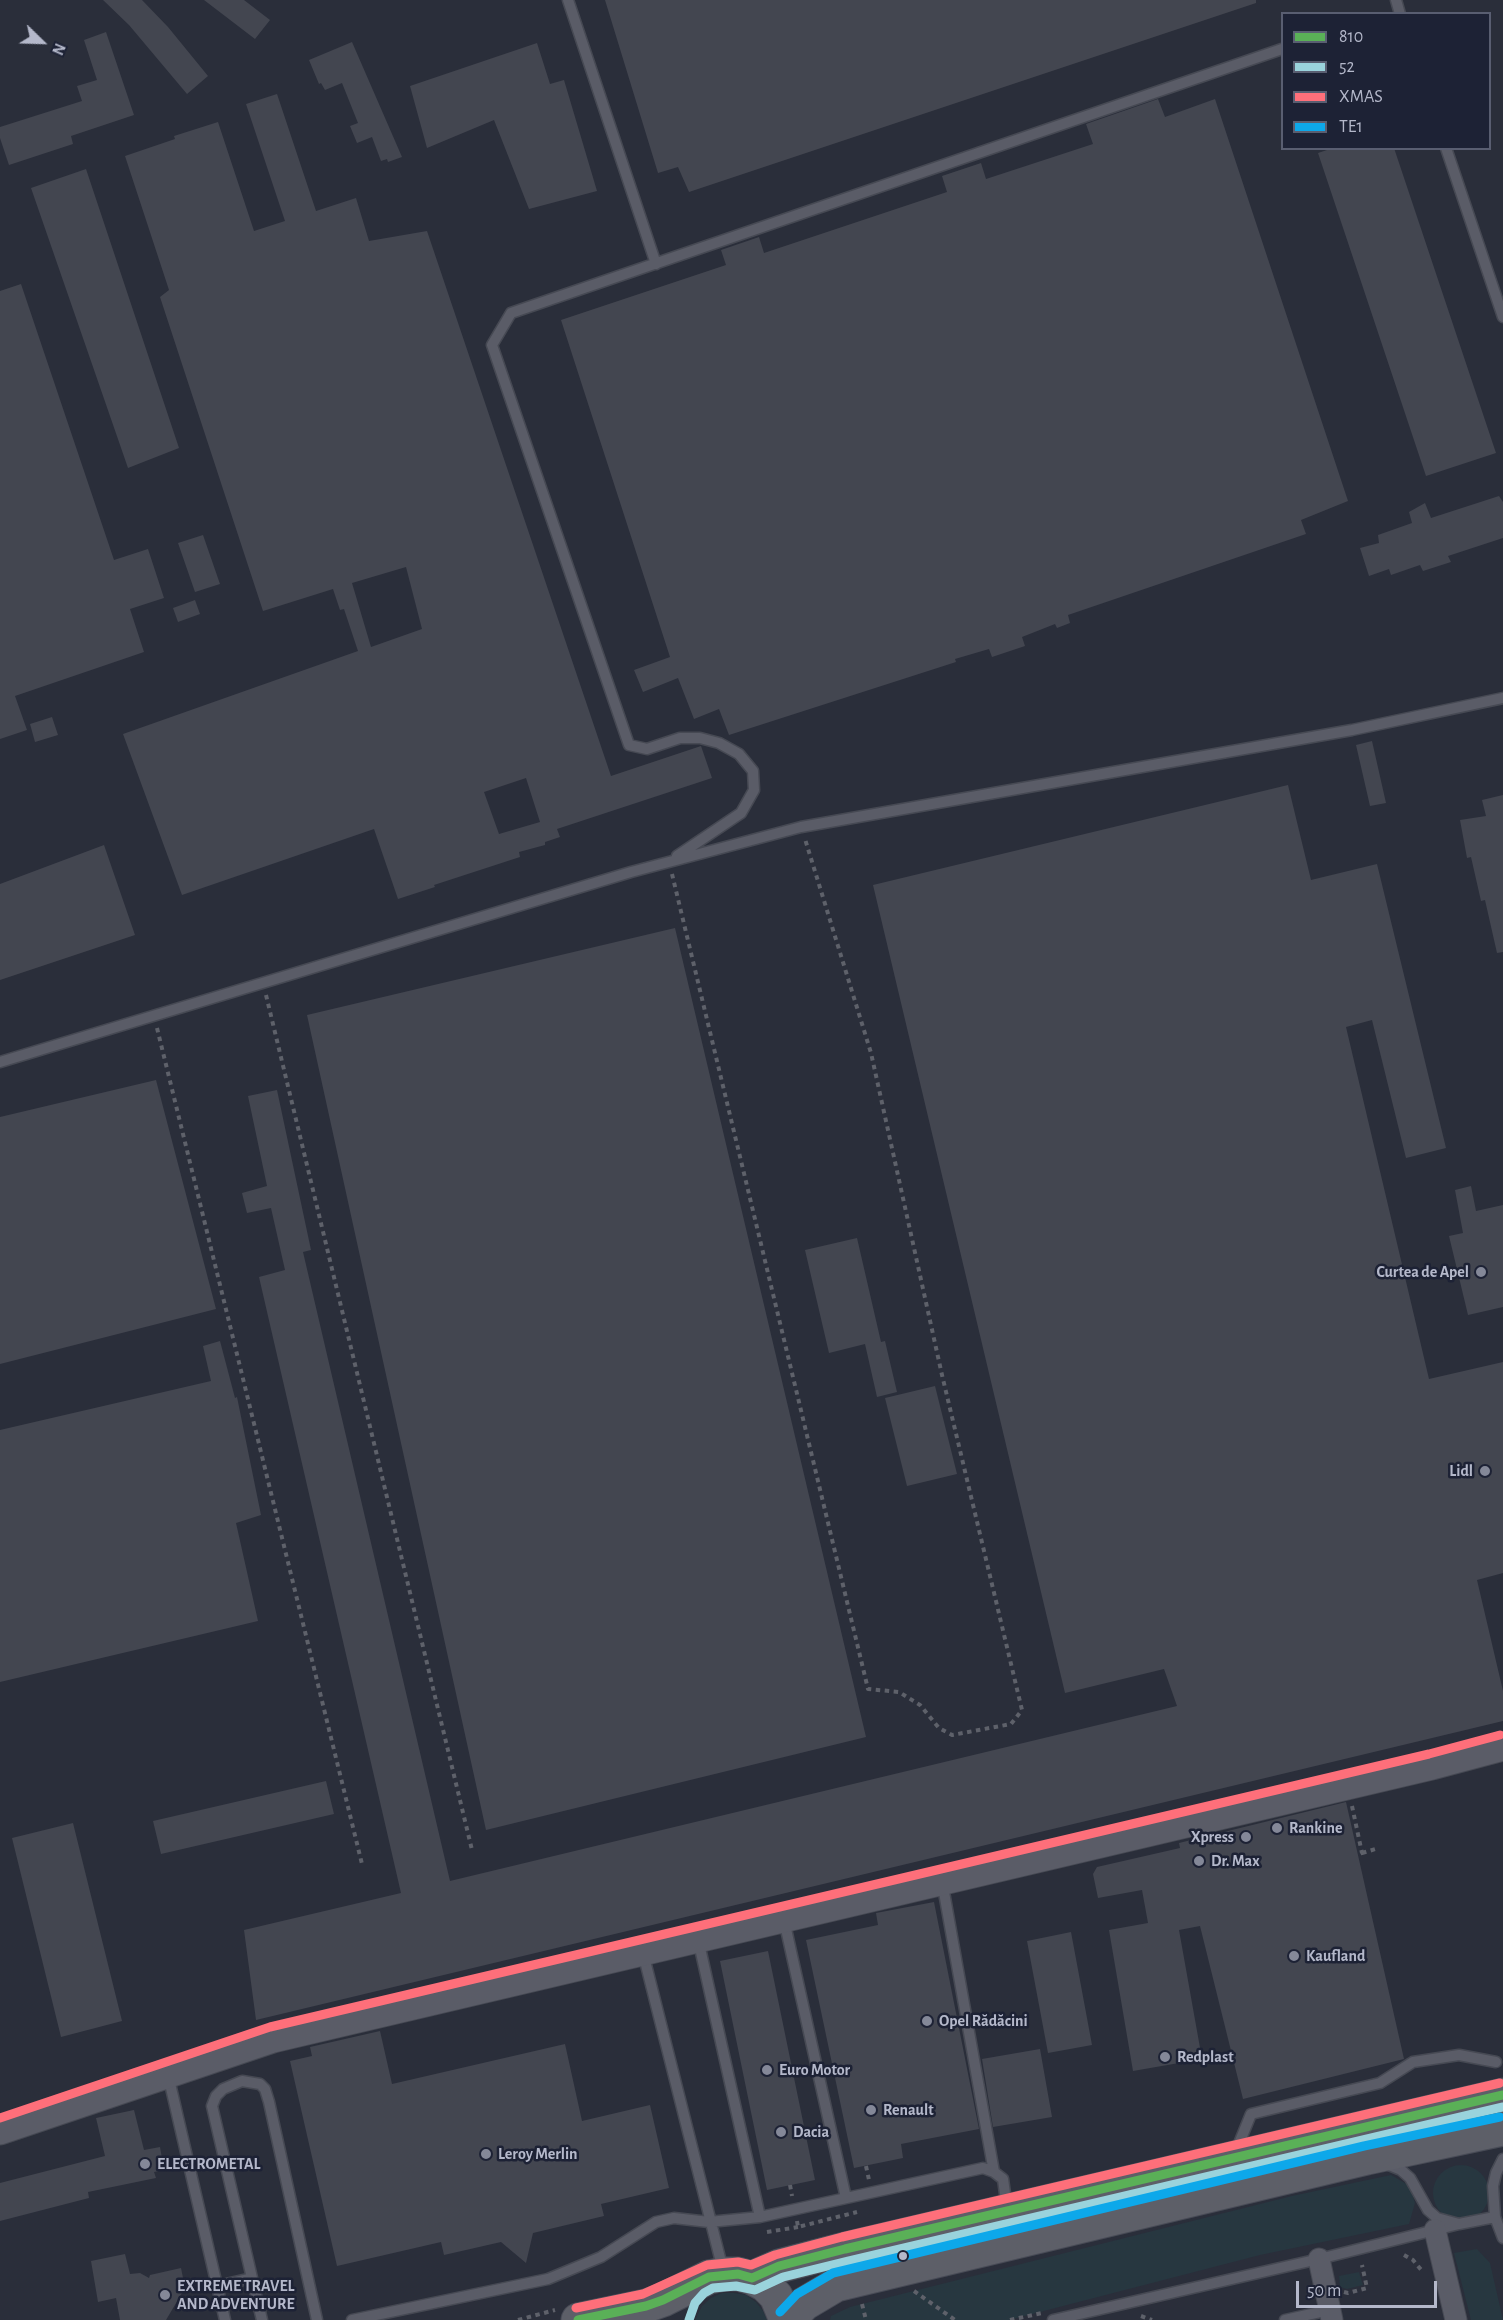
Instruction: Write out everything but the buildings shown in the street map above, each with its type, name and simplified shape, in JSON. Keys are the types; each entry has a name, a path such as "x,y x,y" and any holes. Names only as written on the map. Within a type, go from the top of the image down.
{"main road":[{"path":"579,2320 646,2306 724,2279 1503,2095"},
{"path":"676,2320 685,2297 724,2279 765,2285 794,2319 804,2304 836,2285 1367,2158 1503,2129"}],"street":[{"path":"0,2131 273,2038 643,1953 1432,1766 1503,1747"},
{"path":"1435,2230 1455,2320"},
{"path":"1318,2259 1331,2315"}],"lane":[{"path":"568,0 656,264"},
{"path":"669,861 741,813 754,790 753,771 739,754 719,743 700,738 680,738 647,749 629,745 492,345 511,313 1281,49"},
{"path":"1447,150 1503,317"},
{"path":"0,1062 669,861 801,827 1352,730 1503,698"},
{"path":"942,1881 994,2172"},
{"path":"784,1918 846,2198"},
{"path":"698,1939 760,2217"},
{"path":"643,1953 724,2279"},
{"path":"1233,2159 1251,2114 1380,2083 1413,2062 1459,2055 1496,2062"},
{"path":"168,2074 225,2320"},
{"path":"262,2320 212,2106 216,2096 223,2089 242,2081 260,2084 265,2089 317,2320"},
{"path":"1367,2158 1401,2170 1410,2178 1428,2210 1437,2218 1459,2224"},
{"path":"1503,2159 1493,2186 1495,2217 1503,2238"},
{"path":"352,2320 548,2279 601,2257 656,2222 675,2218 710,2222 760,2217 982,2168 994,2172 1003,2179 1007,2213"},
{"path":"1053,2320 1495,2217"},
{"path":"217,2286 252,2278"},
{"path":"1285,2320 1331,2315"}],"path":[{"path":"669,861 868,1689 899,1692 920,1705 939,1728 952,1735 1011,1724 1022,1710 942,1375 871,1053 801,827"},
{"path":"263,983 472,1850"},
{"path":"154,1015 362,1864"},
{"path":"1351,1803 1360,1853 1379,1848"},
{"path":"1404,2255 1423,2269 1425,2279"},
{"path":"1340,2290 1348,2293 1367,2288 1362,2265"},
{"path":"907,2286 955,2320"}],"shaded area":[{"path":"1461,2165 1472,2167 1481,2173 1487,2182 1489,2193 1487,2204 1481,2213 1472,2219 1461,2221 1450,2219 1441,2213 1435,2204 1433,2193 1435,2182 1441,2173 1450,2167"},
{"path":"1391,2175 1410,2186 1415,2203 1409,2224 1260,2255 1009,2320 830,2320 831,2316 850,2307 1292,2196"},
{"path":"1477,2249 1490,2263 1503,2320 1471,2320 1454,2253"},
{"path":"1359,2272 1363,2285 1347,2289 1340,2287 1339,2276"},
{"path":"722,2293 746,2295 756,2302 767,2320 695,2320 702,2306 711,2298"}],"transit line":[{"name":"XMAS","path":"0,2118 270,2027 1429,1754 1500,1735"},
{"name":"XMAS","path":"576,2308 643,2294 707,2265 738,2262 751,2265 775,2255 842,2237 1500,2083"},
{"name":"810","path":"578,2320 646,2306 709,2277 738,2274 752,2278 779,2266 845,2249 1503,2095"},
{"name":"52","path":"689,2320 695,2303 704,2293 713,2288 736,2286 755,2290 783,2277 848,2261 1503,2107"},
{"name":"TE1","path":"780,2312 797,2294 833,2273 1364,2146 1500,2117"}],"place":[{"name":"Curtea de Apel","path":"1481,1272"},
{"name":"Lidl","path":"1485,1471"},
{"name":"Rankine","path":"1277,1828"},
{"name":"Xpress","path":"1246,1837"},
{"name":"Dr. Max","path":"1199,1861"},
{"name":"Kaufland","path":"1294,1956"},
{"name":"Opel Rădăcini","path":"927,2021"},
{"name":"Redplast","path":"1165,2057"},
{"name":"Euro Motor","path":"767,2070"},
{"name":"Renault","path":"871,2110"},
{"name":"Dacia","path":"781,2132"},
{"name":"Leroy Merlin","path":"486,2154"},
{"name":"ELECTROMETAL","path":"145,2164"},
{"name":"EXTREME TRAVEL AND ADVENTURE","path":"165,2295"}]}
